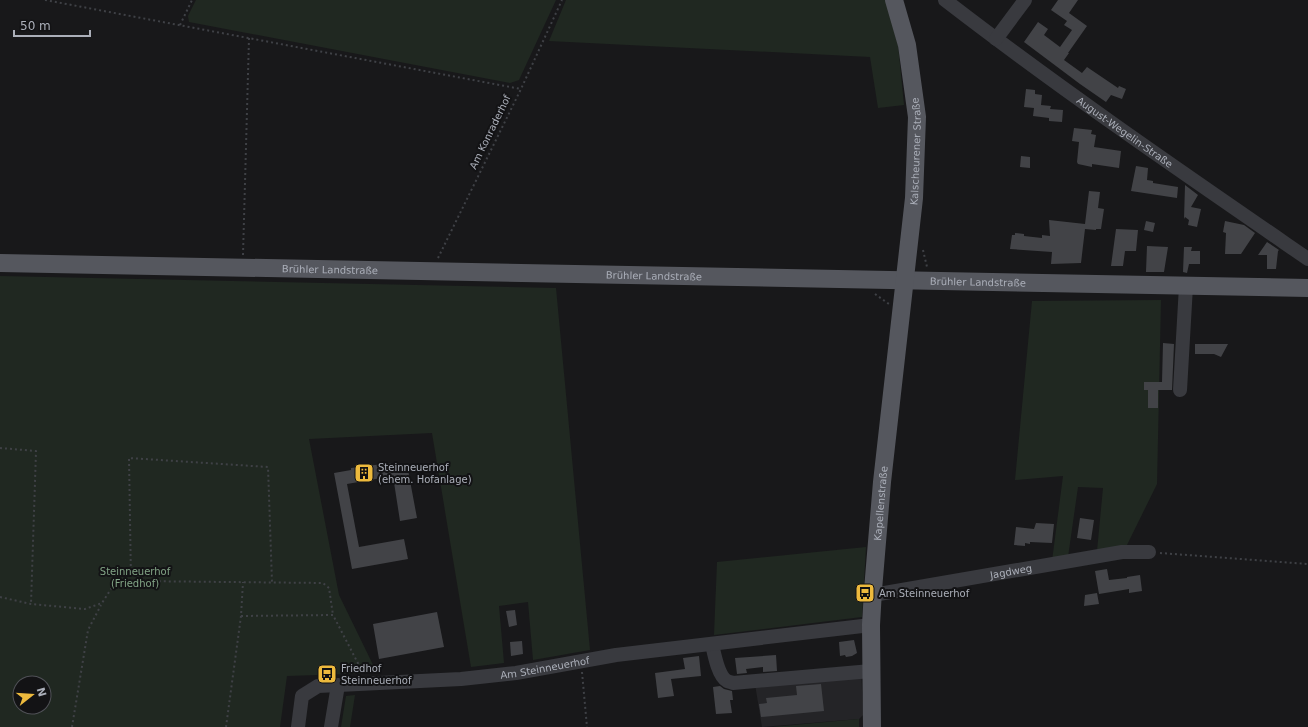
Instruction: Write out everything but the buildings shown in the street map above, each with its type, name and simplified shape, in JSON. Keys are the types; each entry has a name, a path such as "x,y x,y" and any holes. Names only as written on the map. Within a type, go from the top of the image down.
{"main road":[{"name":"Kalscheurener Straße","path":"894,0 907,46 917,117 914,198 905,280"},
{"name":"Brühler Landstraße","path":"0,263 1308,288"},
{"name":"Kapellenstraße","path":"872,727 871,625 873,595 882,482 905,280"}],"street":[{"name":"August-Wegelin-Straße","path":"945,0 1104,119 1308,259"},
{"path":"996,39 1025,0"},
{"path":"1180,390 1186,286"},
{"name":"Jagdweg","path":"873,595 1122,552 1149,552"},
{"name":"Am Steinneuerhof","path":"298,727 302,696 318,686 461,679 508,674 616,655 871,625"},
{"path":"712,644 715,658 722,676 726,681 733,683 871,671"},
{"path":"331,727 338,685"}],"path":[{"path":"45,0 521,89"},
{"path":"180,25 192,0"},
{"name":"Am Konraderhof","path":"435,272 436,261 521,89 562,0"},
{"path":"243,268 249,38"},
{"path":"0,448 36,451 31,604"},
{"path":"130,581 129,458 268,467 272,582"},
{"path":"1149,552 1308,564"},
{"path":"72,727 88,630 111,589 130,581 323,583 329,588 333,615 369,684"},
{"path":"226,727 241,616 243,582"},
{"path":"0,597 31,604 85,609 102,604"},
{"path":"241,616 333,615"},
{"path":"582,661 587,727"}],"shaded area":[{"path":"861,666 863,715 859,719 762,727 754,678"}],"green space":[{"path":"196,0 556,0 519,80 510,83 189,22 188,16"},
{"path":"566,0 886,0 898,45 904,105 878,108 870,57 549,41"},
{"name":"Steinneuerhof (Friedhof)","path":"0,276 556,288 590,650 533,660 528,602 499,606 504,663 471,667 432,433 309,439 339,595 377,673 287,676 280,727 0,727"},
{"path":"1161,300 1157,484 1126,547 1097,551 1103,488 1078,487 1068,557 1052,561 1063,476 1015,480 1032,301"},
{"path":"866,547 862,617 714,635 717,562"},
{"path":"355,695 350,727 341,727 346,696"},
{"path":"859,719 859,727 772,727"}],"place":[{"name":"Steinneuerhof (ehem. Hofanlage)","path":"364,473"},
{"name":"Am Steinneuerhof","path":"865,593"},
{"name":"Friedhof Steinneuerhof","path":"327,674"}]}
